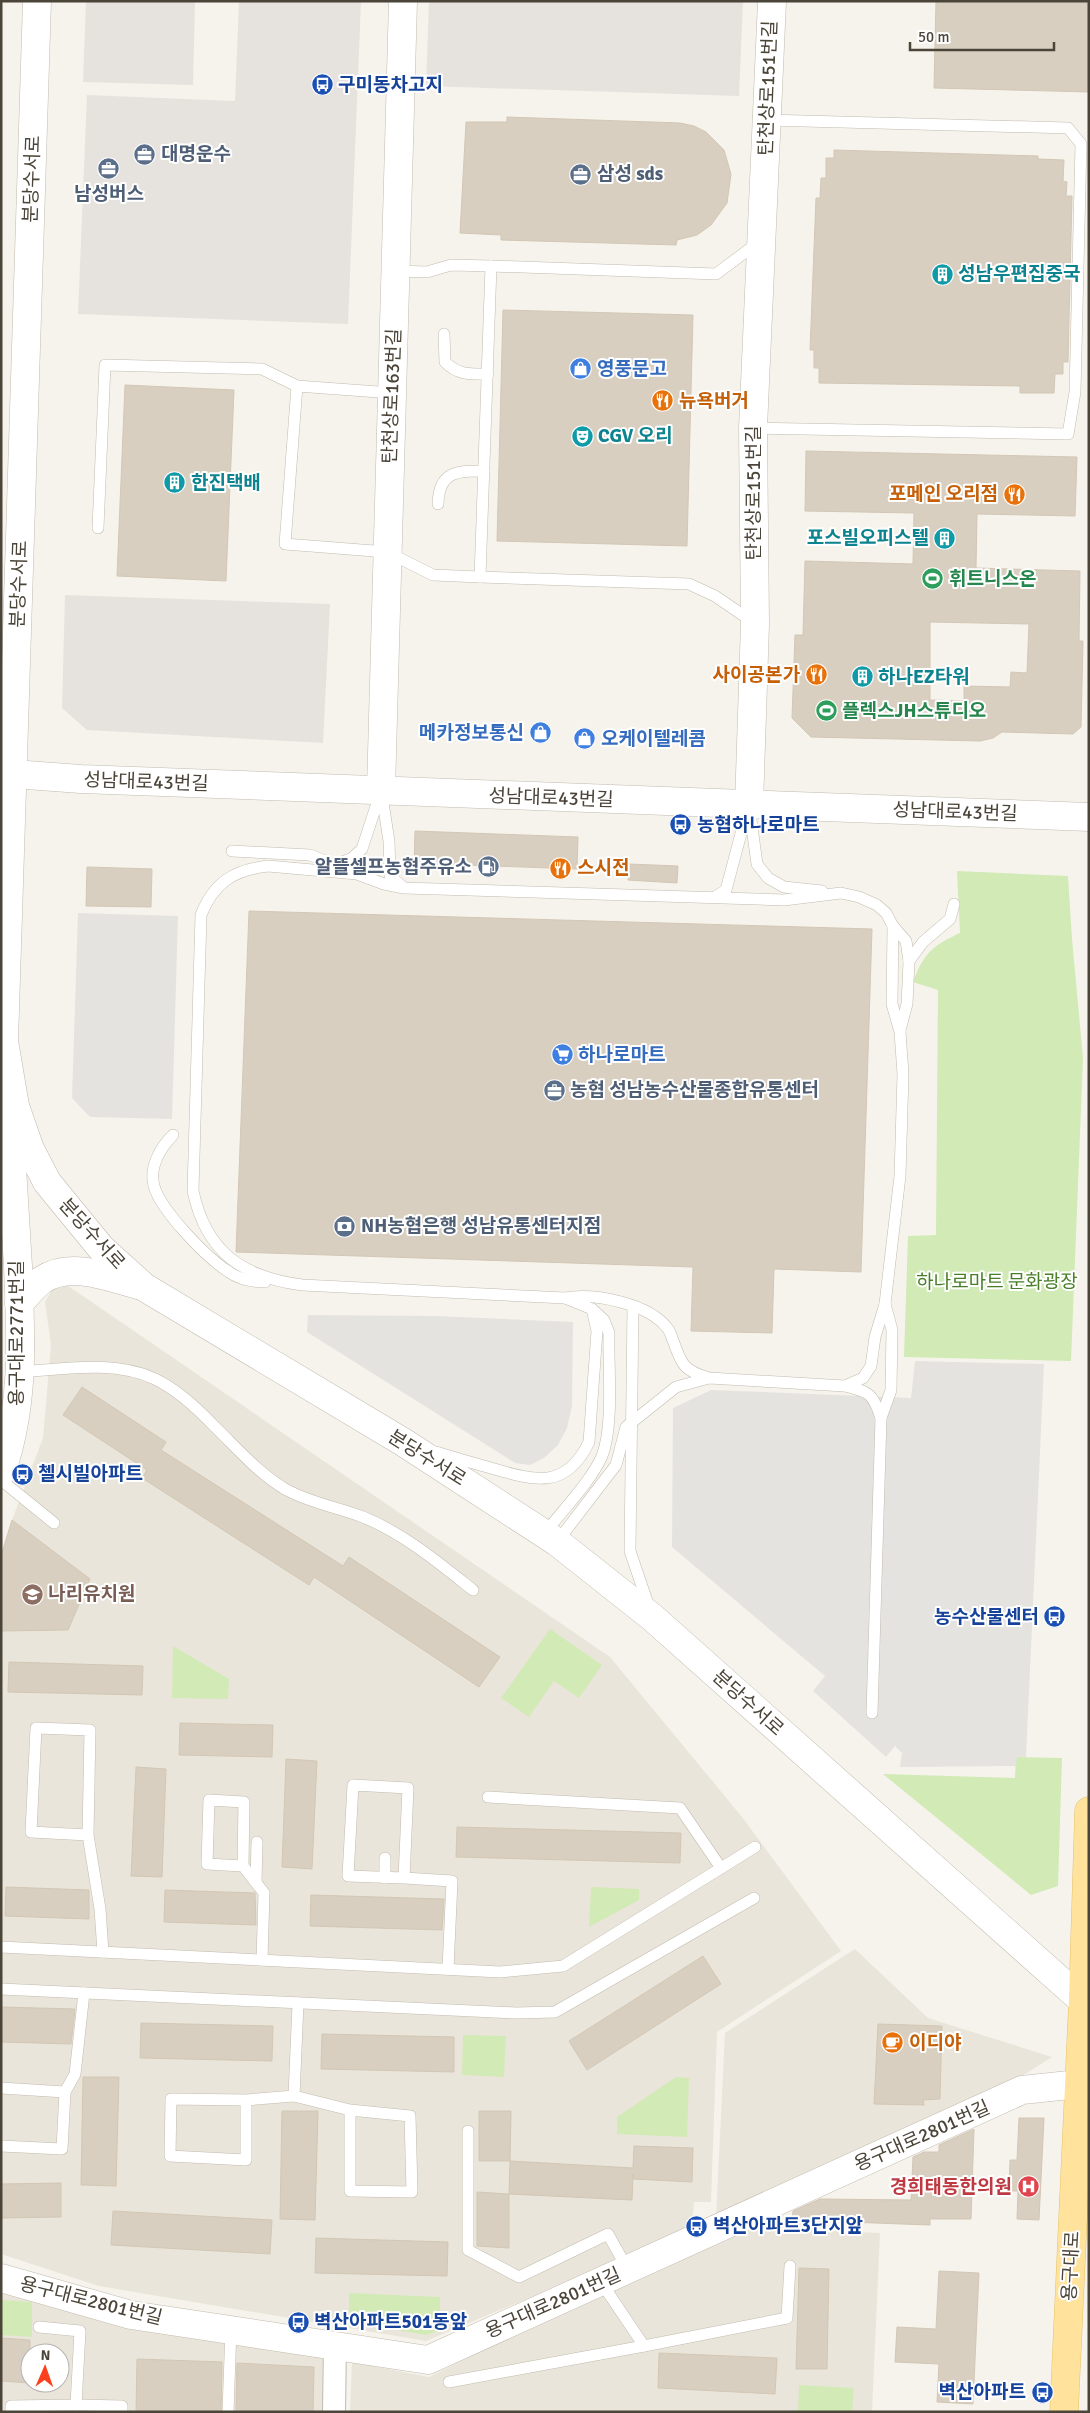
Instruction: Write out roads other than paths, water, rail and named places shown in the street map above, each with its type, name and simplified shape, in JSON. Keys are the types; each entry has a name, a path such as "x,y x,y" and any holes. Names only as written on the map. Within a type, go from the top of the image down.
{"main road":[{"name":"용구대로","path":"1064,2412 1079,2084 1086,2002 1089,1811"}],"street":[{"name":"분당수서로","path":"37,1 4,1041 14,1106 30,1149 47,1182 101,1248 144,1287 403,1442 551,1537 653,1618 1086,2002"},
{"name":"탄천상로163번길","path":"381,790 403,1"},
{"name":"탄천상로151번길","path":"749,805 755,624 753,428 772,1"},
{"name":"성남대로43번길","path":"13,774 81,779 1089,817"},
{"name":"용구대로2771번길","path":"3,1466 16,1423 20,1372 19,1302 8,1200 4,1041"},
{"path":"19,1302 43,1279 59,1273 84,1271 144,1287"},
{"name":"용구대로2801번길","path":"1,2278 131,2315 335,2344 428,2360 1022,2090 1079,2084"},
{"path":"334,2412 335,2344"}],"lane":[{"path":"753,428 1068,434 1075,392 1081,144 1068,128 766,120"},
{"path":"395,271 427,272 451,265 716,274 761,240"},
{"path":"480,578 491,266"},
{"path":"444,334 445,362 453,371 488,374"},
{"path":"98,528 105,365 262,369 297,386 392,393"},
{"path":"297,386 285,544 387,552 433,575 689,584 715,596 755,624"},
{"path":"438,504 438,490 446,478 457,471 484,471"},
{"path":"334,865 352,858 362,849 381,790"},
{"path":"381,790 389,841 390,876 404,888"},
{"path":"749,805 757,864 768,878 784,887 859,897 877,905 886,913 893,926 906,941 909,961 907,1004 900,1032"},
{"path":"715,897 726,890 749,805"},
{"path":"232,851 310,855 384,884 404,888 784,900 841,894"},
{"path":"279,1282 257,1275 222,1252 204,1227 193,1191 201,915 214,890 223,881 254,868 268,866 357,874"},
{"path":"909,961 923,942 950,919 954,904"},
{"path":"845,1386 863,1378 871,1366 875,1336 885,1304 900,1176 903,1074 900,1032 892,1004 893,926"},
{"path":"173,1135 161,1148 154,1165 154,1185 162,1204 205,1253 230,1273 253,1282 279,1282 325,1288 565,1298 583,1295 633,1306 655,1316 669,1329 680,1361 690,1372 709,1378 845,1386 867,1392 875,1401 881,1418"},
{"path":"551,1537 595,1469 607,1438 608,1333 604,1320 592,1309 565,1298"},
{"path":"872,1713 881,1418 891,1390 892,1330 885,1304"},
{"path":"633,1306 630,1551 653,1618"},
{"path":"403,1442 512,1476 547,1478 562,1474 573,1466 583,1454 589,1442 597,1331 592,1309"},
{"path":"20,1372 102,1368 126,1371 154,1378 199,1410 260,1472 285,1489 312,1502 361,1517 385,1528 419,1549 473,1590"},
{"path":"551,1537 616,1465 626,1426 676,1387 709,1378"},
{"path":"3,1466 54,1523"},
{"path":"88,1835 31,1832 36,1728 90,1730 88,1835 100,1909 102,1952"},
{"path":"404,1878 408,1788 353,1785 348,1876 452,1880 448,1969"},
{"path":"488,1797 680,1808 721,1868"},
{"path":"243,1866 207,1864 209,1800 244,1802 243,1866 264,1892 262,1960"},
{"path":"256,1882 257,1842"},
{"path":"1,1947 500,1972 563,1966 754,1847"},
{"path":"385,1858 385,1878"},
{"path":"1,1989 516,2013 554,2012 754,1898"},
{"path":"1,2146 62,2149 64,2092 75,2074 84,1993"},
{"path":"294,2096 298,2003"},
{"path":"1,2088 64,2092"},
{"path":"246,2100 246,2160 170,2156 171,2099 246,2100 294,2096 350,2110 410,2116 412,2192 350,2191 350,2110"},
{"path":"468,2131 468,2250 519,2277 608,2234 628,2270"},
{"path":"449,2382 787,2318 790,2266"},
{"path":"601,2282 644,2346"},
{"path":"40,2327 80,2331 76,2405"},
{"path":"228,2412 231,2330"},
{"path":"11,2412 11,2406 76,2405 122,2406 122,2412"}],"place":[{"name":"구미동차고지","path":"322,85"},
{"name":"대명운수","path":"145,154"},
{"name":"남성버스","path":"109,168"},
{"name":"삼성 sds","path":"581,174"},
{"name":"성남우편집중국","path":"942,274"},
{"name":"영풍문고","path":"581,369"},
{"name":"뉴욕버거","path":"663,401"},
{"name":"CGV 오리","path":"582,436"},
{"name":"한진택배","path":"175,483"},
{"name":"포메인 오리점","path":"1014,494"},
{"name":"포스빌오피스텔","path":"945,538"},
{"name":"휘트니스온","path":"933,579"},
{"name":"사이공본가","path":"816,675"},
{"name":"하나EZ타워","path":"862,677"},
{"name":"플렉스JH스튜디오","path":"826,711"},
{"name":"메카정보통신","path":"540,733"},
{"name":"오케이텔레콤","path":"585,739"},
{"name":"농협하나로마트","path":"681,825"},
{"name":"알뜰셀프농협주유소","path":"488,867"},
{"name":"스시전","path":"561,868"},
{"name":"하나로마트","path":"562,1055"},
{"name":"농협 성남농수산물종합유통센터","path":"554,1090"},
{"name":"NH농협은행 성남유통센터지점","path":"345,1226"},
{"name":"첼시빌아파트","path":"22,1474"},
{"name":"나리유치원","path":"32,1594"},
{"name":"농수산물센터","path":"1055,1617"},
{"name":"이디야","path":"893,2043"},
{"name":"경희태동한의원","path":"1028,2187"},
{"name":"벽산아파트3단지앞","path":"697,2226"},
{"name":"벽산아파트501동앞","path":"298,2322"},
{"name":"벽산아파트","path":"1042,2392"}],"park label":[{"name":"하나로마트 문화광장","path":"997,1282"}]}
